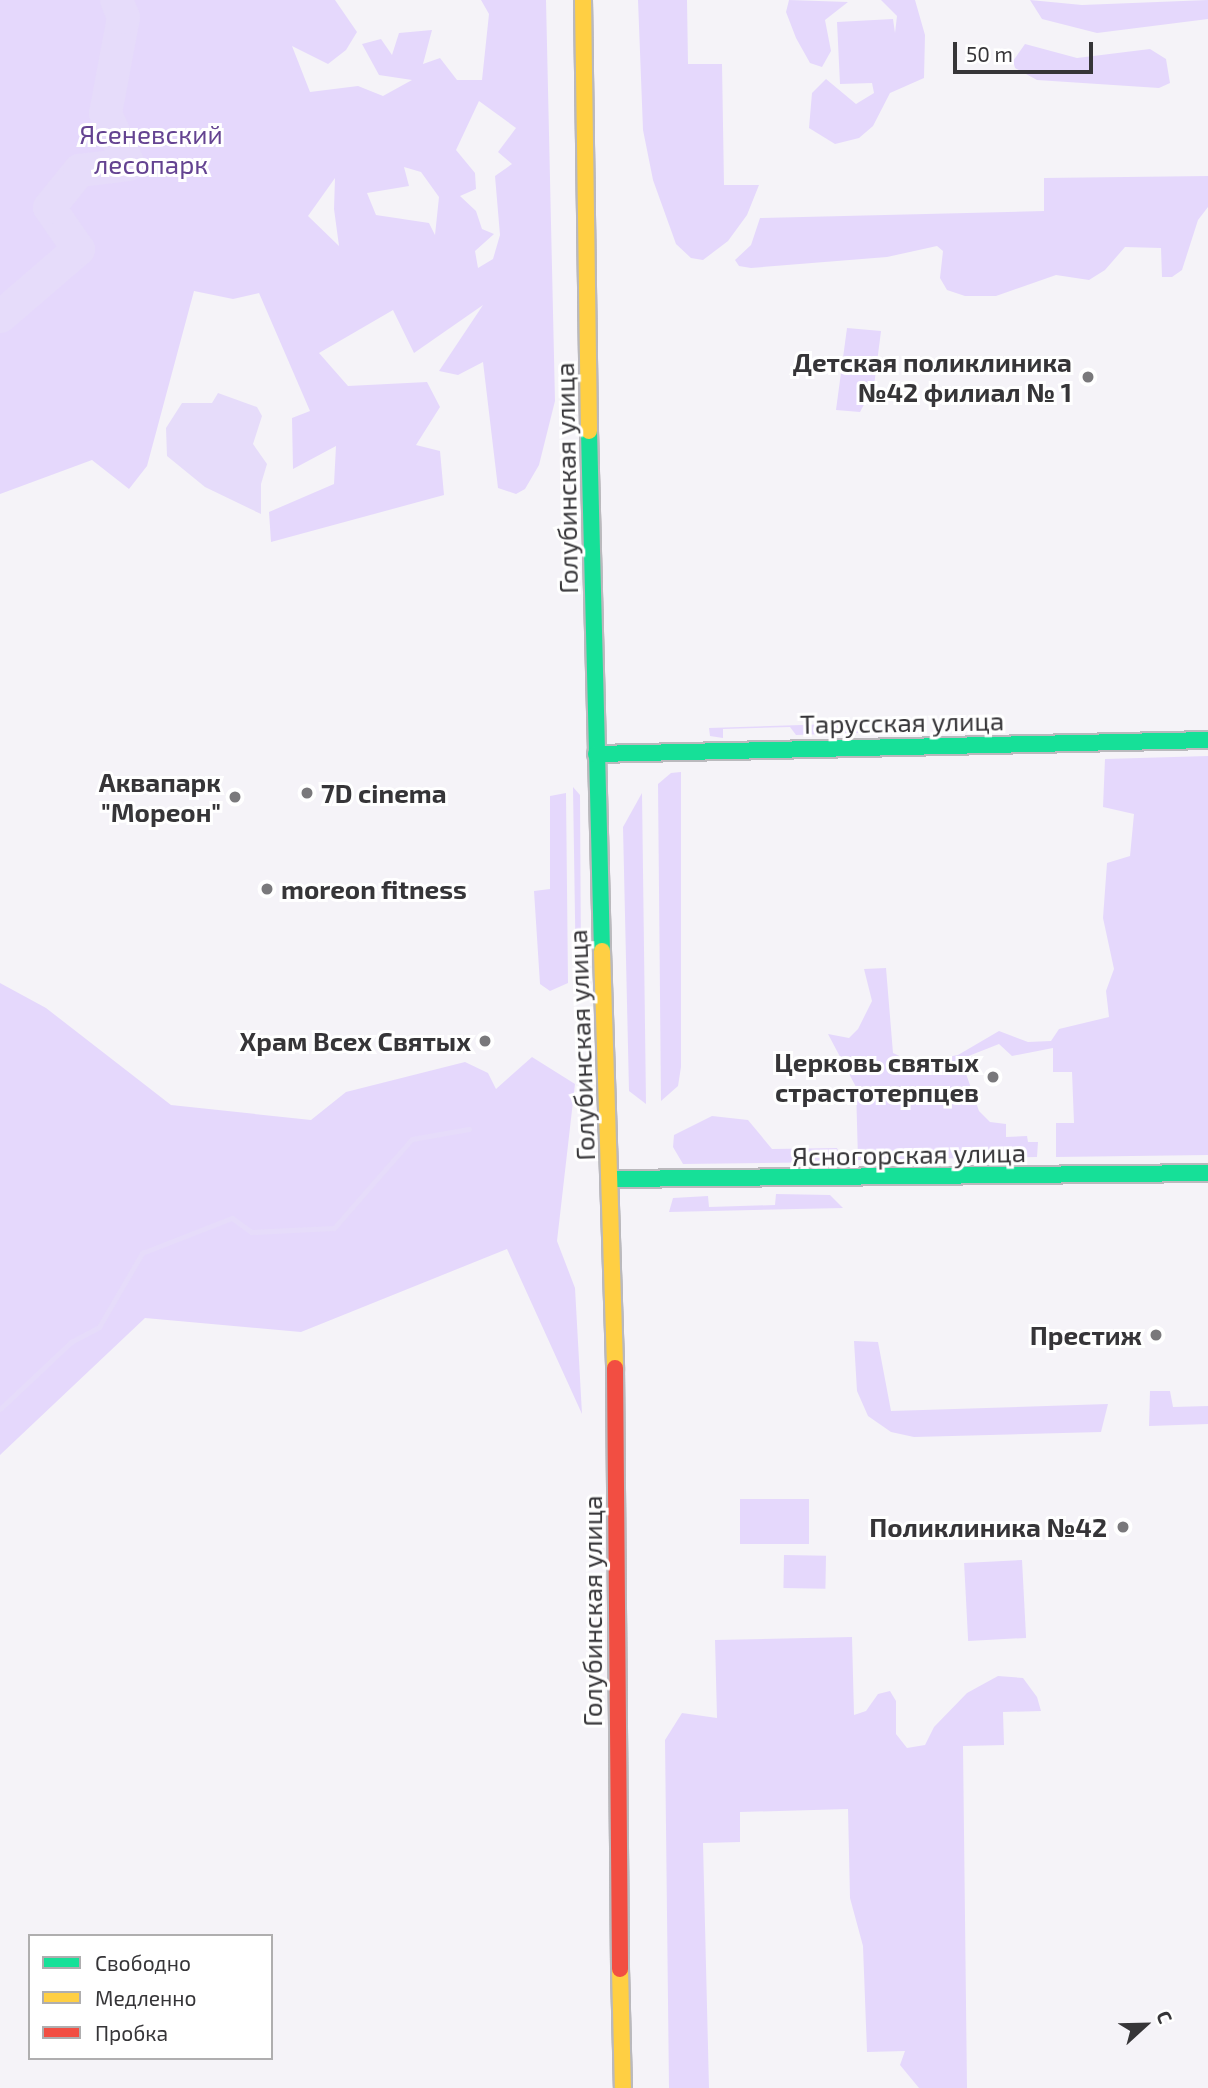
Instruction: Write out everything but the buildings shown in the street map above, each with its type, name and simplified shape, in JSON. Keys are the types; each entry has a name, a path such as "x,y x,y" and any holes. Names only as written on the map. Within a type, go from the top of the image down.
{"main road":[{"name":"Голубинская улица","path":"583,0 596,754 615,1265 615,1747 623,2088"},
{"name":"Тарусская улица","path":"596,754 1208,740"},
{"name":"Ясногорская улица","path":"610,1179 1208,1173"}],"green space":[{"name":"Ясеневский лесопарк","path":"0,0 335,0 357,32 346,50 328,64 292,46 310,92 358,86 383,96 412,80 379,75 362,44 381,39 392,55 399,33 432,30 423,64 440,58 457,80 482,80 489,14 481,0 546,0 555,401 539,465 525,489 516,494 498,488 483,362 458,375 439,371 483,305 414,353 393,310 319,353 348,386 427,382 440,407 416,445 440,451 444,495 271,542 269,512 334,484 336,446 293,469 292,418 310,411 259,293 233,299 194,291 147,466 129,489 92,460 0,494","holes":["479,101 516,128 498,152 512,164 495,176 500,235 493,259 478,268 475,251 494,234 482,229 476,211 460,196 476,189 475,173 456,150","404,167 421,172 439,197 435,235 429,223 376,215 367,193 409,186","335,178 334,209 339,246 308,216"]},
{"path":"638,0 687,0 688,64 722,64 724,185 759,185 747,215 728,241 703,260 691,258 676,244 653,180 643,130"},
{"path":"789,0 848,2 825,20 831,51 822,67 810,63 796,38 786,12"},
{"path":"881,0 915,0 925,35 924,78 890,93 873,126 859,138 835,144 809,128 812,93 826,79 856,104 874,93 872,83 840,84 837,22 893,19 895,33 897,16"},
{"path":"1030,0 1082,5 1208,0 1208,19 1097,33 1042,19"},
{"path":"1025,44 1077,58 1150,49 1166,59 1170,83 1159,88 1037,80 1015,68 1013,61"},
{"path":"1208,176 1208,207 1198,220 1182,270 1172,277 1162,277 1161,248 1125,247 1105,270 1089,280 1056,275 996,296 965,296 947,290 940,278 943,251 937,246 887,257 751,268 739,266 735,260 751,245 760,218 1044,211 1044,178"},
{"path":"847,328 881,331 874,386 860,412 836,410"},
{"path":"865,723 858,733 796,735 790,727 723,729 723,738 710,736 709,728"},
{"path":"1208,756 1208,1155 1056,1157 1056,1123 1074,1123 1072,1072 1053,1072 1053,1048 1012,1056 999,1044 966,1057 964,1068 979,1111 990,1122 1006,1124 1006,1137 1027,1136 1028,1142 1038,1142 1037,1157 858,1160 856,1087 828,1034 849,1038 858,1029 872,1001 864,969 886,968 893,1053 923,1067 931,1060 958,1055 999,1031 1028,1042 1051,1041 1059,1029 1109,1017 1106,991 1114,969 1103,918 1107,863 1130,856 1134,814 1103,807 1105,759"},
{"path":"681,772 681,1067 678,1086 661,1101 658,784 671,773"},
{"path":"573,787 580,795 581,967 576,981"},
{"path":"566,793 568,983 550,991 540,984 534,891 550,889 550,796"},
{"path":"642,793 646,1104 629,1091 623,827"},
{"path":"0,983 46,1008 171,1105 311,1120 346,1092 465,1062 488,1073 496,1089 532,1057 575,1084 557,1241 575,1288 582,1414 507,1249 301,1332 145,1318 0,1455"},
{"path":"712,1116 748,1120 772,1149 837,1148 842,1162 683,1164 673,1147 674,1135"},
{"path":"776,1194 830,1195 843,1208 669,1212 673,1198 708,1196 709,1207 775,1205"},
{"path":"854,1341 878,1342 891,1411 1108,1404 1101,1432 914,1437 891,1432 868,1416 857,1391"},
{"path":"1150,1391 1170,1391 1173,1407 1208,1406 1208,1424 1149,1426"},
{"path":"740,1499 809,1499 809,1544 740,1544"},
{"path":"784,1555 826,1556 825,1589 783,1588"},
{"path":"1022,1560 1026,1638 968,1641 964,1563"},
{"path":"852,1637 854,1715 866,1711 878,1694 890,1691 896,1701 896,1734 907,1748 925,1745 934,1727 967,1693 998,1676 1023,1678 1037,1697 1041,1711 1003,1712 1004,1745 963,1746 967,2088 919,2088 900,2065 905,2051 867,2052 863,1946 850,1898 848,1809 740,1812 740,1842 703,1843 709,2088 669,2088 665,1740 682,1713 717,1718 715,1640"}],"shaded area":[{"path":"218,393 257,407 262,416 253,444 267,464 261,484 261,514 205,487 167,456 166,428 182,403 212,403"}],"waterway":[{"path":"0,316 78,249 49,207 79,170 128,164 105,113 123,17 116,0"},
{"path":"0,1409 71,1342 99,1327 142,1253 232,1218 251,1232 334,1228 412,1139 469,1129"}],"traffic: fast":[{"path":"589,431 602,951"},
{"path":"596,754 1208,740"},
{"path":"610,1179 1208,1173"}],"traffic: slow":[{"path":"583,0 589,431"},
{"path":"602,951 615,1368"},
{"path":"620,1969 623,2088"}],"traffic: jam":[{"path":"615,1368 620,1969"}],"place":[{"name":"Детская поликлиника №42 филиал № 1","path":"1088,377"},
{"name":"7D cinema","path":"307,793"},
{"name":"Аквапарк \"Мореон\"","path":"235,797"},
{"name":"moreon fitness","path":"267,889"},
{"name":"Храм Всех Святых","path":"485,1041"},
{"name":"Церковь святых страстотерпцев","path":"993,1077"},
{"name":"Престиж","path":"1156,1335"},
{"name":"Поликлиника №42","path":"1123,1527"}]}
